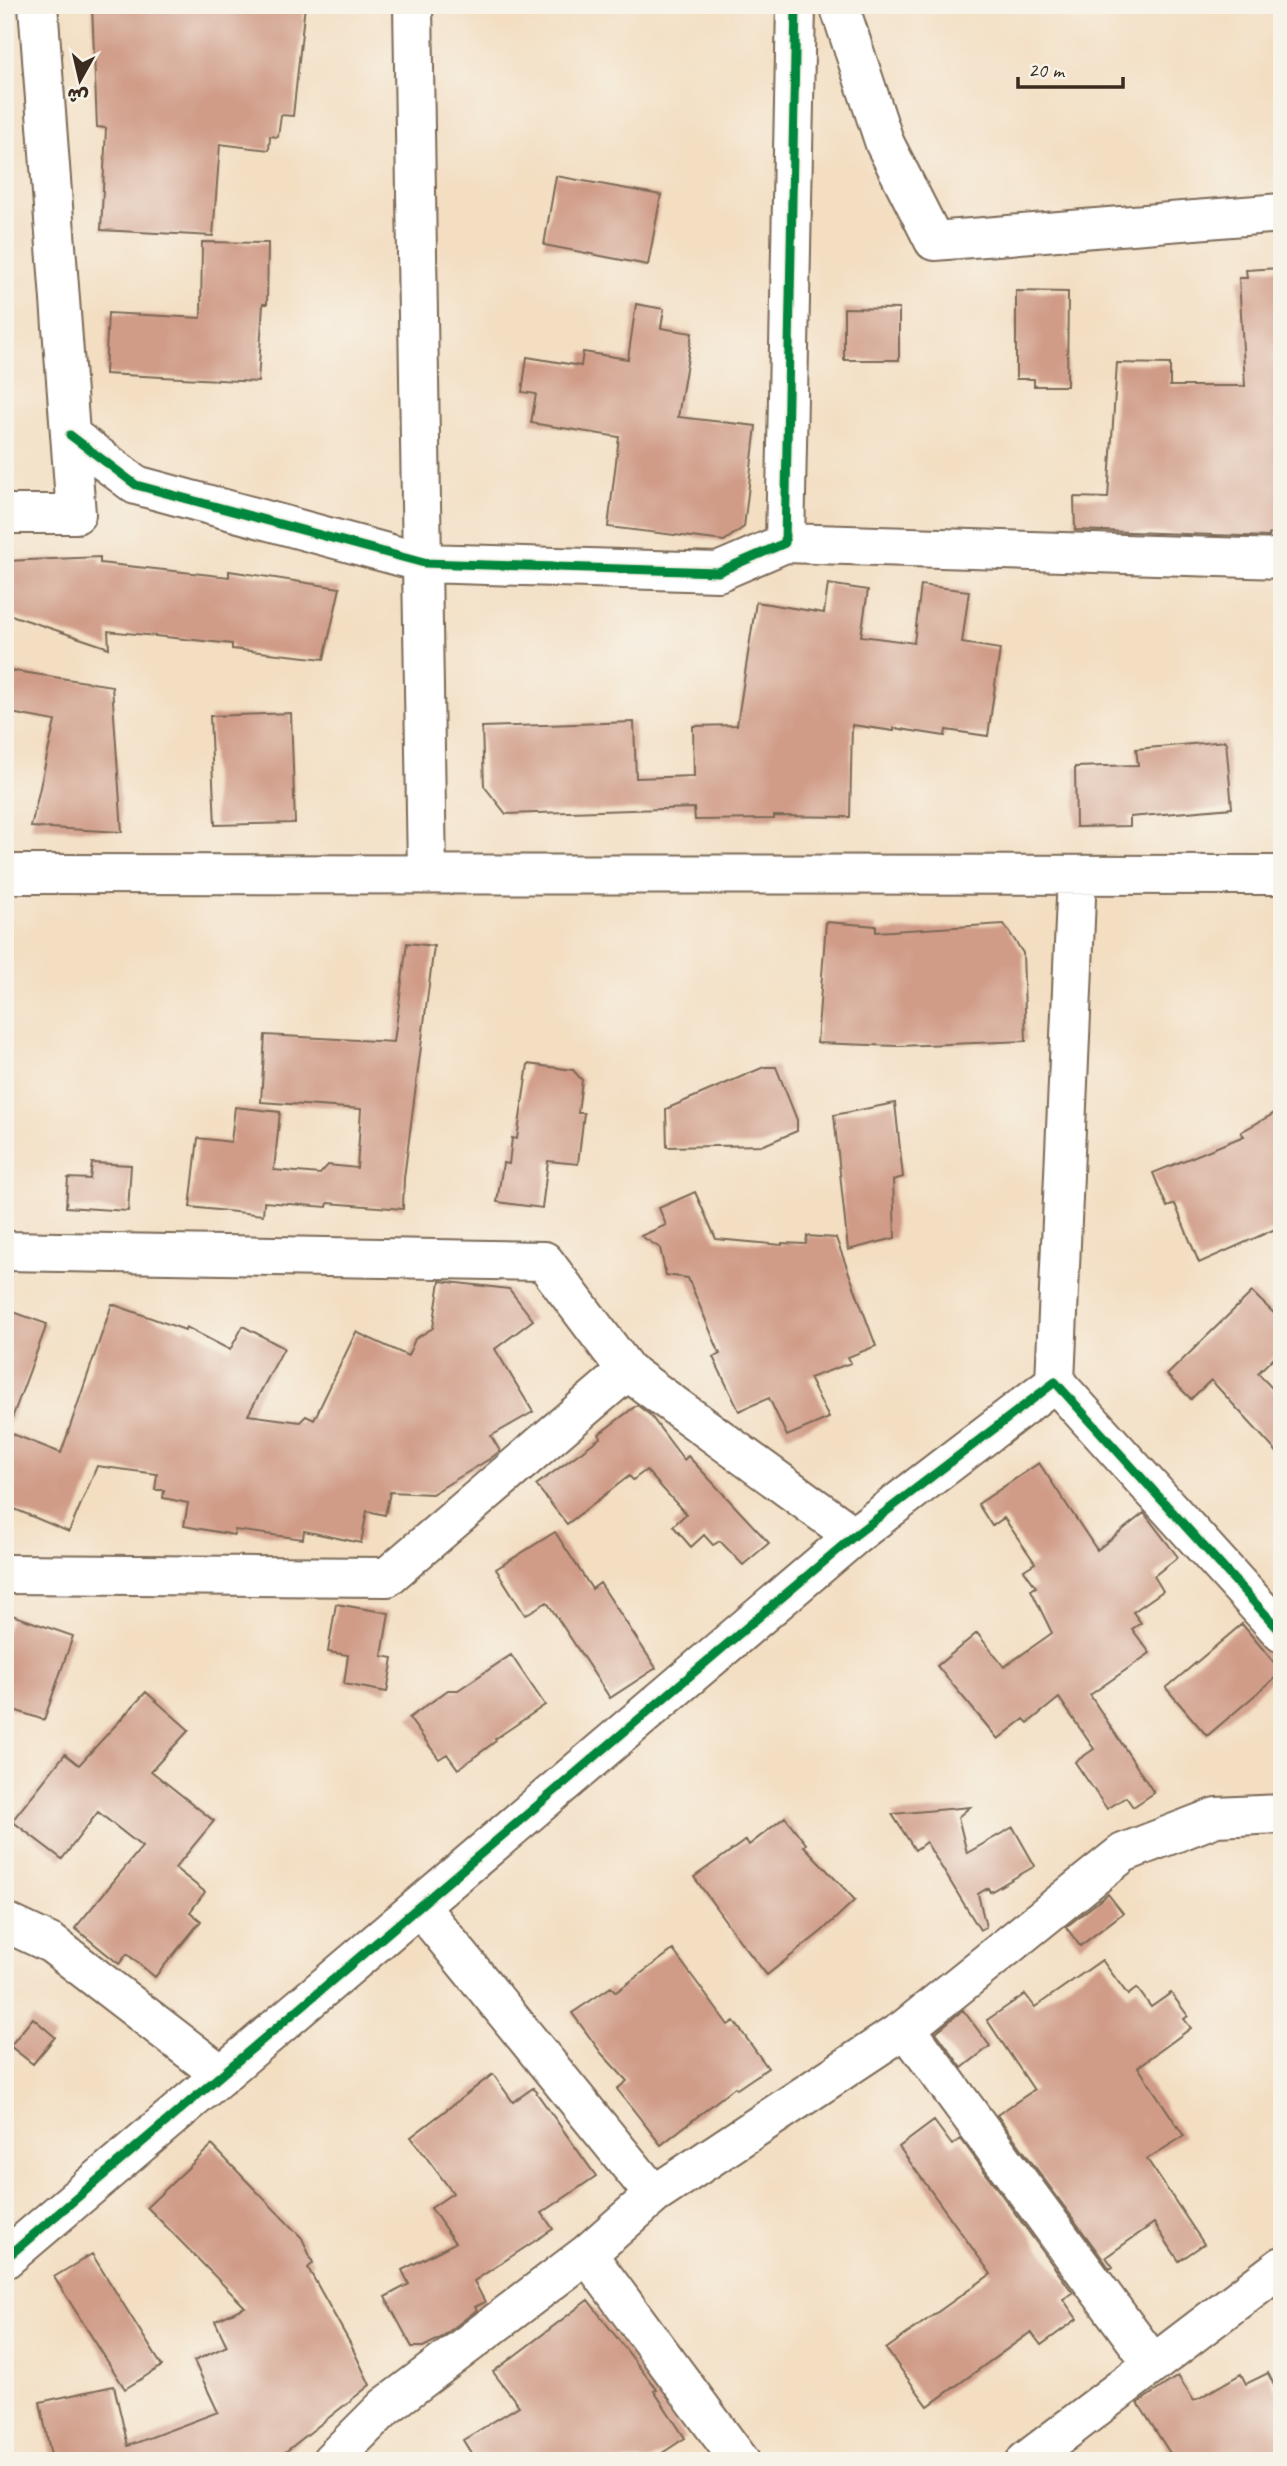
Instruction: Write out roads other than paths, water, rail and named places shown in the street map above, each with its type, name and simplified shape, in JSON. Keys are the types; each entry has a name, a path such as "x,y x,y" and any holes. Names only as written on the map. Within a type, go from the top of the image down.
{"street":[{"path":"5,514 76,514 38,5"},
{"path":"413,5 427,874"},
{"path":"785,543 796,5"},
{"path":"839,5 885,144 934,241 1282,214"},
{"path":"70,435 136,485 424,562 718,572 785,543 1282,559"},
{"path":"5,874 1282,875"},
{"path":"1077,875 1055,1382 1276,1614"},
{"path":"5,1251 544,1261 627,1371 854,1536"},
{"path":"5,1574 387,1577 627,1371"},
{"path":"5,2259 854,1536 1055,1382"},
{"path":"331,2461 385,2407 587,2254 654,2195 906,2028 1123,1853 1216,1817 1282,1814"},
{"path":"420,1907 654,2195"},
{"path":"5,1922 52,1944 222,2075"},
{"path":"906,2028 1153,2364"},
{"path":"587,2254 740,2461"},
{"path":"1026,2461 1282,2266"}]}
